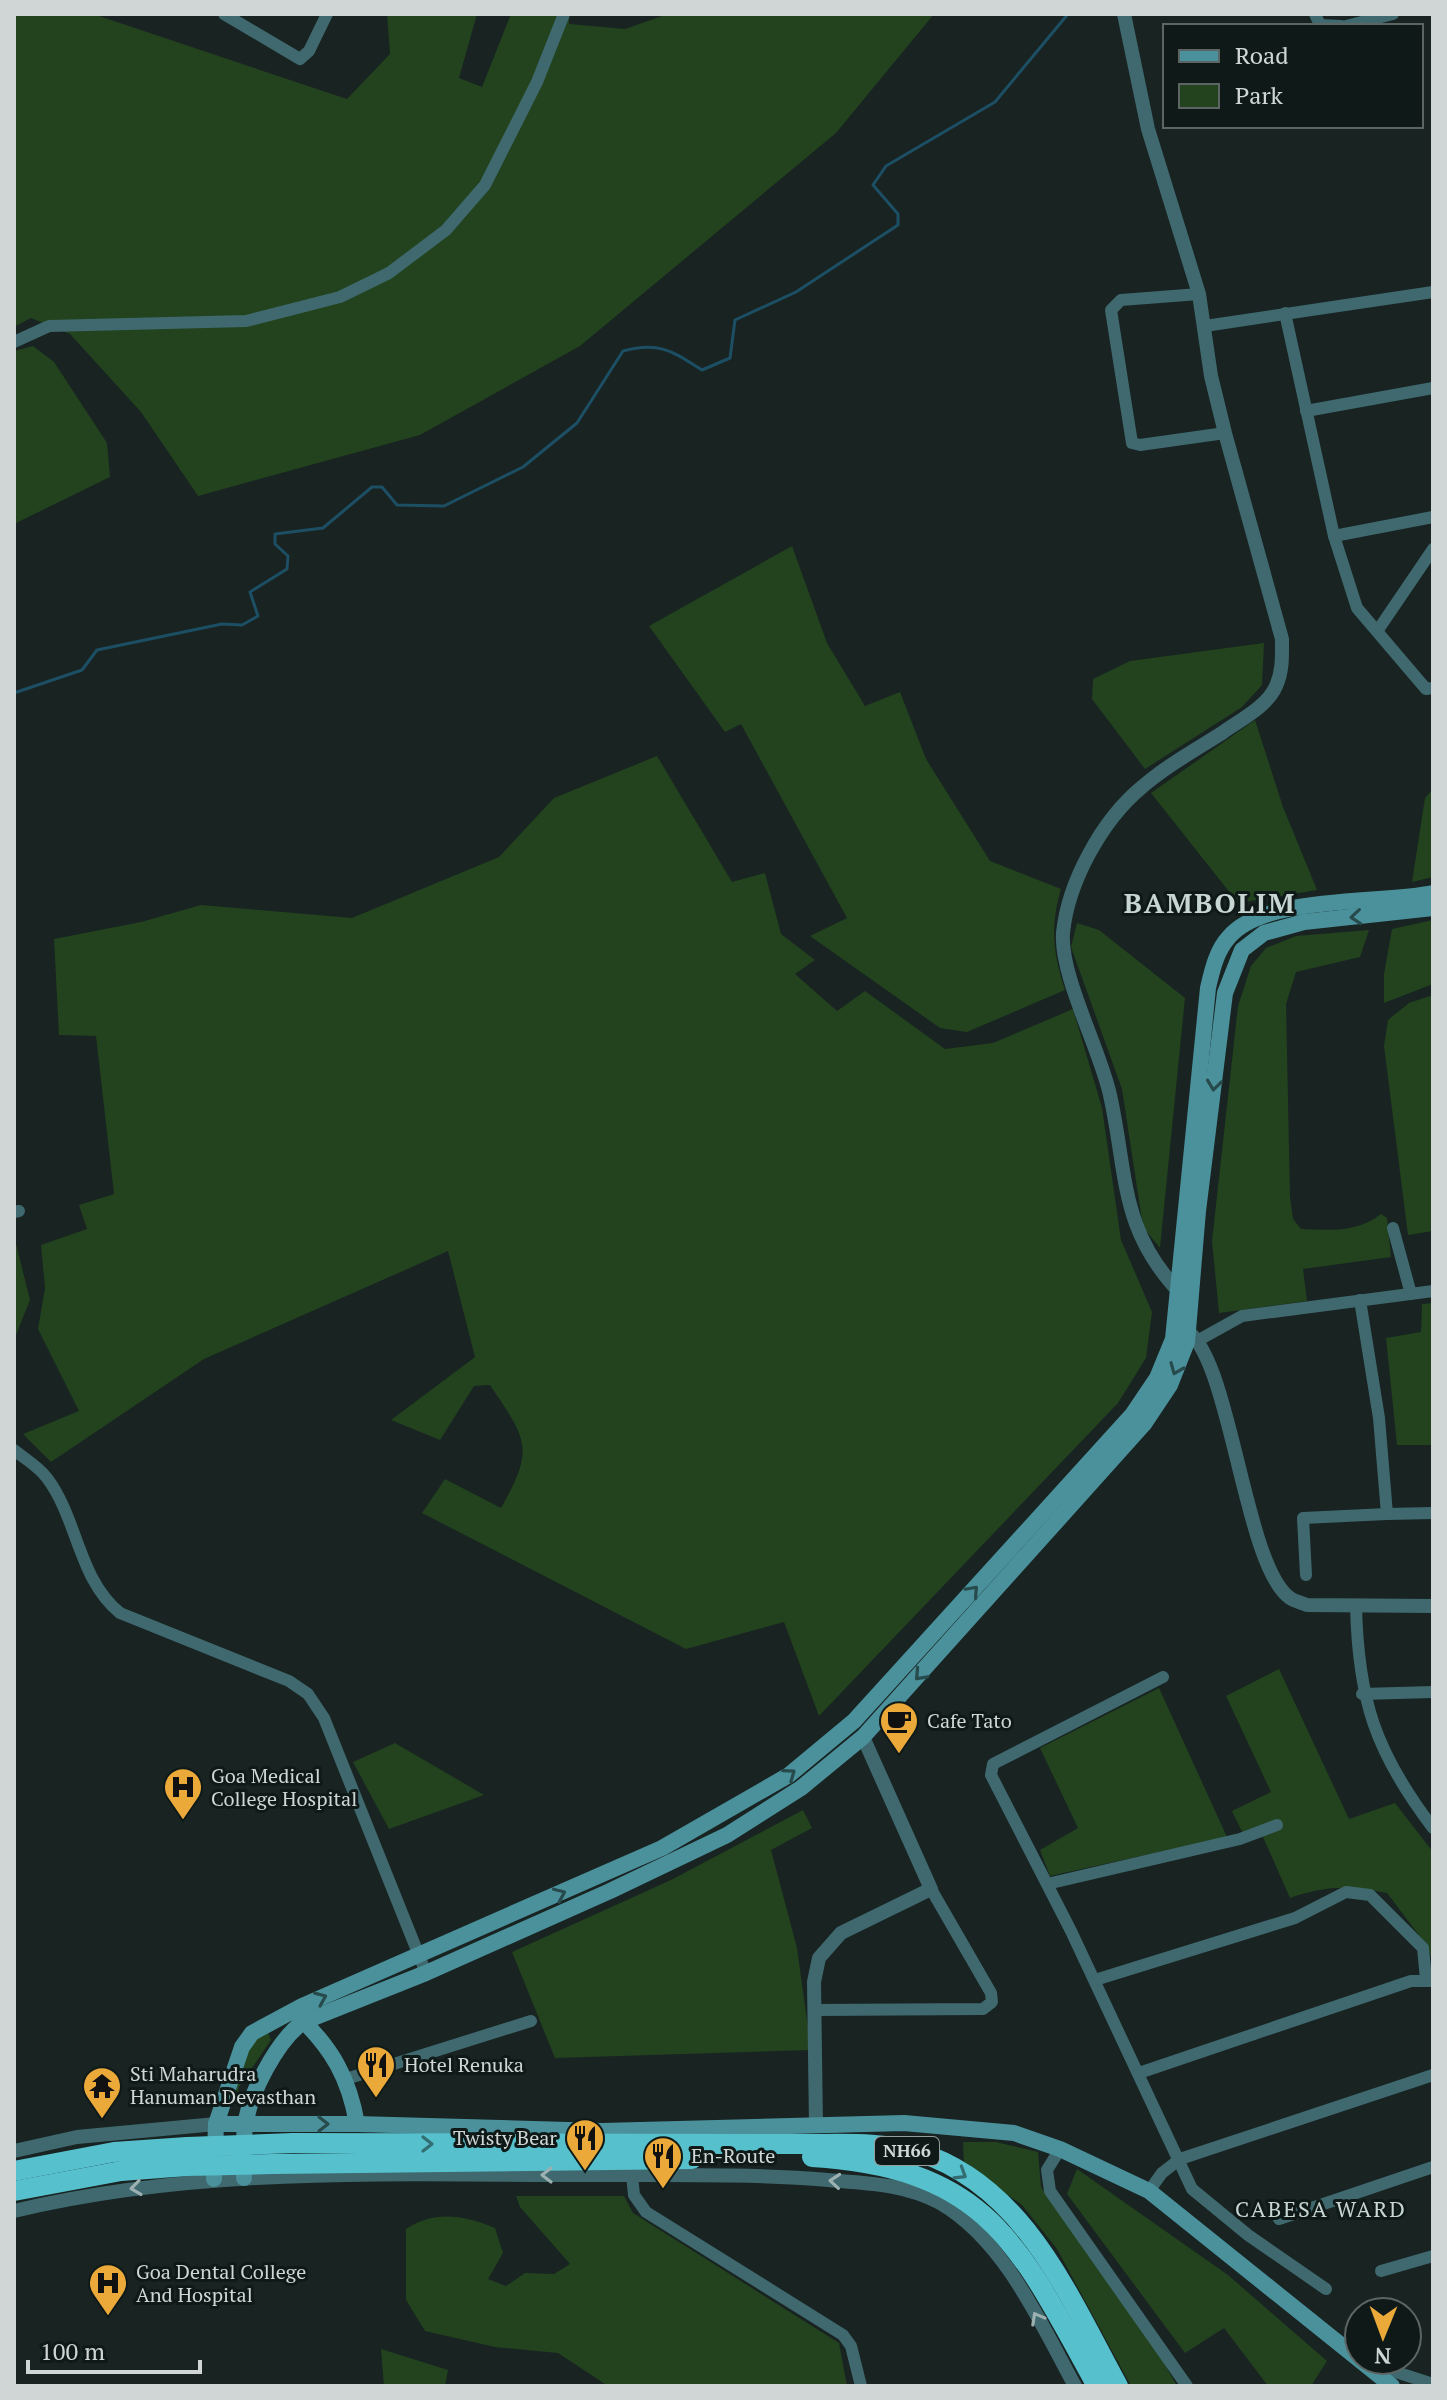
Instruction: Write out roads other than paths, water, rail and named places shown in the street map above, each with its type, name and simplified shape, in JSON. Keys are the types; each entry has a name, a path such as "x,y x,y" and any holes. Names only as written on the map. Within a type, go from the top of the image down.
{"highway":[{"name":"NH66","path":"14,2171 55,2162 118,2162 293,2143 824,2144 868,2145 917,2152 953,2168 1017,2217 1049,2260 1118,2386"},
{"name":"NH66","path":"187,2156 273,2164 809,2156 901,2168 971,2205 1004,2233 1034,2274 1097,2386"},
{"name":"NH66","path":"14,2191 70,2179 118,2162"}],"main road":[{"path":"1186,1332 1178,1291 1208,988 1216,959 1229,936 1254,917 1302,908 1433,893"},
{"path":"214,2179 216,2124 239,2052 252,2033 423,1965 727,1835 801,1788 863,1737 1144,1424 1170,1385 1191,1304 1198,1211 1225,993 1242,950 1264,933 1304,922 1433,908"},
{"path":"423,1965 662,1848 754,1798 833,1740 929,1641 1132,1415 1157,1378 1173,1339 1186,1332"},
{"path":"298,2016 328,2046 346,2079 357,2124"},
{"path":"244,2178 245,2124 272,2058 298,2016"},
{"path":"216,2124 629,2130 904,2123 976,2127 1014,2133 1060,2149 1149,2191 1343,2349"}],"street":[{"path":"224,14 300,59 309,51 327,14"},
{"path":"14,342 49,326 246,321 340,297 389,273 446,230 485,185 537,82 564,14"},
{"path":"1124,14 1148,129 1199,294 1211,376 1282,639 1282,667 1276,689 1255,710 1140,787 1108,824 1076,882 1063,936 1066,964 1107,1081 1130,1212 1149,1254 1191,1304"},
{"path":"1351,24 1393,14"},
{"path":"1205,326 1433,292"},
{"path":"1199,294 1121,300 1111,310 1132,443 1136,445 1225,433"},
{"path":"1285,313 1334,536 1357,608 1426,689 1433,688"},
{"path":"1306,411 1433,388"},
{"path":"1334,536 1433,517"},
{"path":"1378,630 1433,549"},
{"path":"1393,1228 1411,1294"},
{"path":"1433,1291 1242,1316 1186,1332 1215,1383 1276,1582 1290,1598 1307,1605 1433,1606"},
{"path":"1360,1300 1379,1418 1387,1514"},
{"path":"14,1450 46,1478 107,1602 120,1613 289,1681 308,1694 324,1718 423,1965"},
{"path":"1306,1575 1303,1518 1433,1513"},
{"path":"1356,1605 1362,1694 1380,1744 1433,1828"},
{"path":"1163,1677 993,1764 991,1769 1095,1980 1192,2189 1248,2235 1326,2289"},
{"path":"1362,1694 1433,1692"},
{"path":"815,2010 983,2009 992,2002 991,1993 931,1889 863,1737"},
{"path":"1420,1811 1433,1807"},
{"path":"1047,1884 1240,1839 1277,1825"},
{"path":"816,2126 814,1982 819,1958 841,1933 931,1889"},
{"path":"1095,1980 1295,1918 1346,1892 1370,1895 1423,1948 1429,1980 1411,1981 1139,2073"},
{"path":"346,2079 531,2021"},
{"path":"1149,2191 1162,2173 1180,2159 1433,2075"},
{"path":"14,2151 77,2137 216,2124"},
{"path":"1060,2149 1047,2170 1050,2191 1187,2386"},
{"path":"1279,2219 1433,2167"},
{"path":"14,2211 92,2194 244,2178 753,2174 875,2184 913,2192 939,2203 982,2238 1028,2301 1075,2386"},
{"path":"632,2175 634,2195 646,2212 843,2335 851,2346 861,2386"},
{"path":"1381,2271 1433,2256"},
{"path":"1409,2376 1433,2384"}],"waterway":[{"path":"14,693 82,670 97,650 222,624 242,625 258,616 250,592 287,569 288,556 275,544 275,534 323,528 372,487 382,487 397,505 444,506 523,467 577,423 623,351 646,347 665,350 702,370 730,358 735,320 796,292 898,225 898,214 873,185 886,166 995,102 1068,14"}],"place":[{"name":"Cafe Tato","path":"899,1755"},
{"name":"Goa Medical College Hospital","path":"183,1821"},
{"name":"Hotel Renuka","path":"376,2099"},
{"name":"Sti Maharudra Hanuman Devasthan","path":"102,2120"},
{"name":"Twisty Bear","path":"585,2172"},
{"name":"En-Route","path":"663,2190"},
{"name":"Goa Dental College And Hospital","path":"108,2317"}],"district":[{"name":"BAMBOLIM","path":"1210,903"},
{"name":"CABESA WARD","path":"1321,2209"}]}
